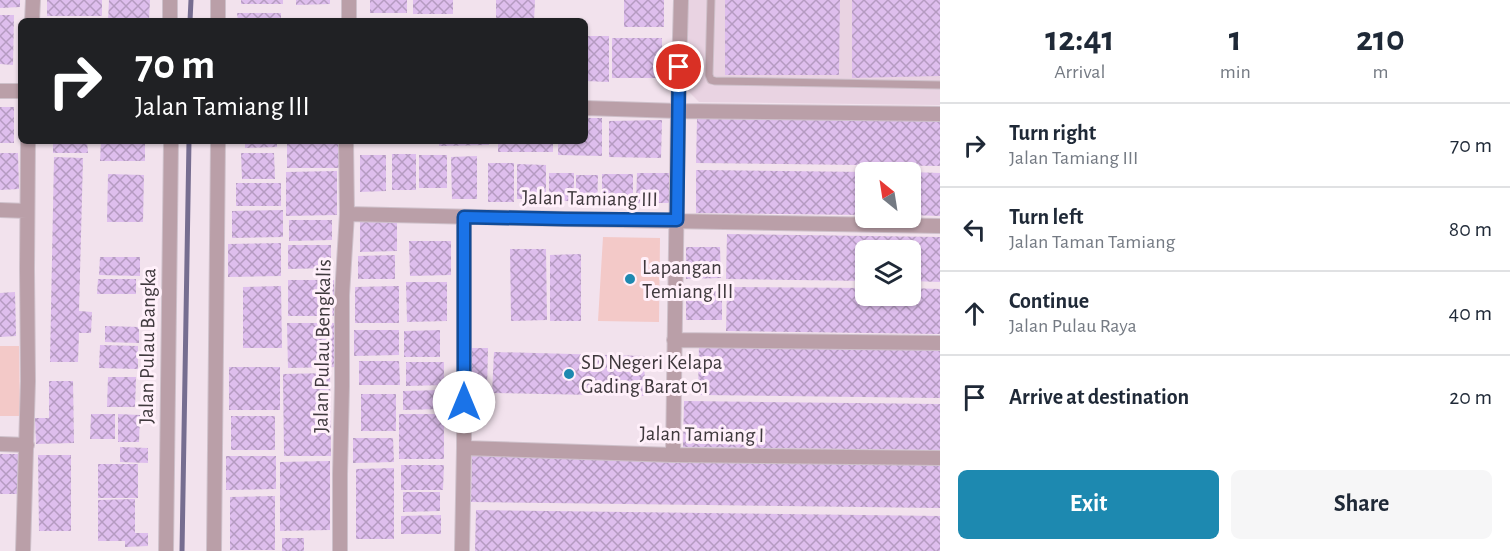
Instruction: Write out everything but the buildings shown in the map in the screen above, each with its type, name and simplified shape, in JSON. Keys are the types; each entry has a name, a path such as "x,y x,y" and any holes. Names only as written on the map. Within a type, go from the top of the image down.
{"street":[{"path":"32,18 33,0"},
{"path":"170,0 170,18"},
{"path":"218,0 218,18"},
{"path":"349,0 349,18"},
{"path":"673,455 681,0"},
{"path":"0,90 18,91"},
{"path":"588,108 940,114"},
{"path":"23,551 28,381 28,144"},
{"name":"Jalan Pulau Bangka","path":"166,551 171,144"},
{"path":"214,551 218,144"},
{"name":"Jalan Pulau Bengkalis","path":"340,551 342,294 347,214 346,144"},
{"path":"0,210 27,211"},
{"name":"Jalan Tamiang III","path":"347,214 940,226"},
{"path":"462,551 464,217"},
{"path":"674,340 940,343"},
{"path":"0,444 27,445"},
{"name":"Jalan Tamiang I","path":"464,448 673,455 940,458"}],"lane":[{"path":"711,0 709,75 711,80 940,86"}],"shaded area":[{"path":"687,0 940,0 940,105 699,102 684,87"},
{"name":"Lapangan Temiang III","path":"603,237 660,238 659,322 598,321"},
{"path":"0,346 19,346 20,416 0,416"}],"waterway":[{"path":"190,18 191,0"},
{"path":"182,551 189,144"}],"place":[{"name":"Lapangan Temiang III","path":"630,279"},
{"name":"SD Negeri Kelapa Gading Barat 01","path":"569,374"}],"route":[{"path":"464,402 464,217 677,220 679,67"}]}
